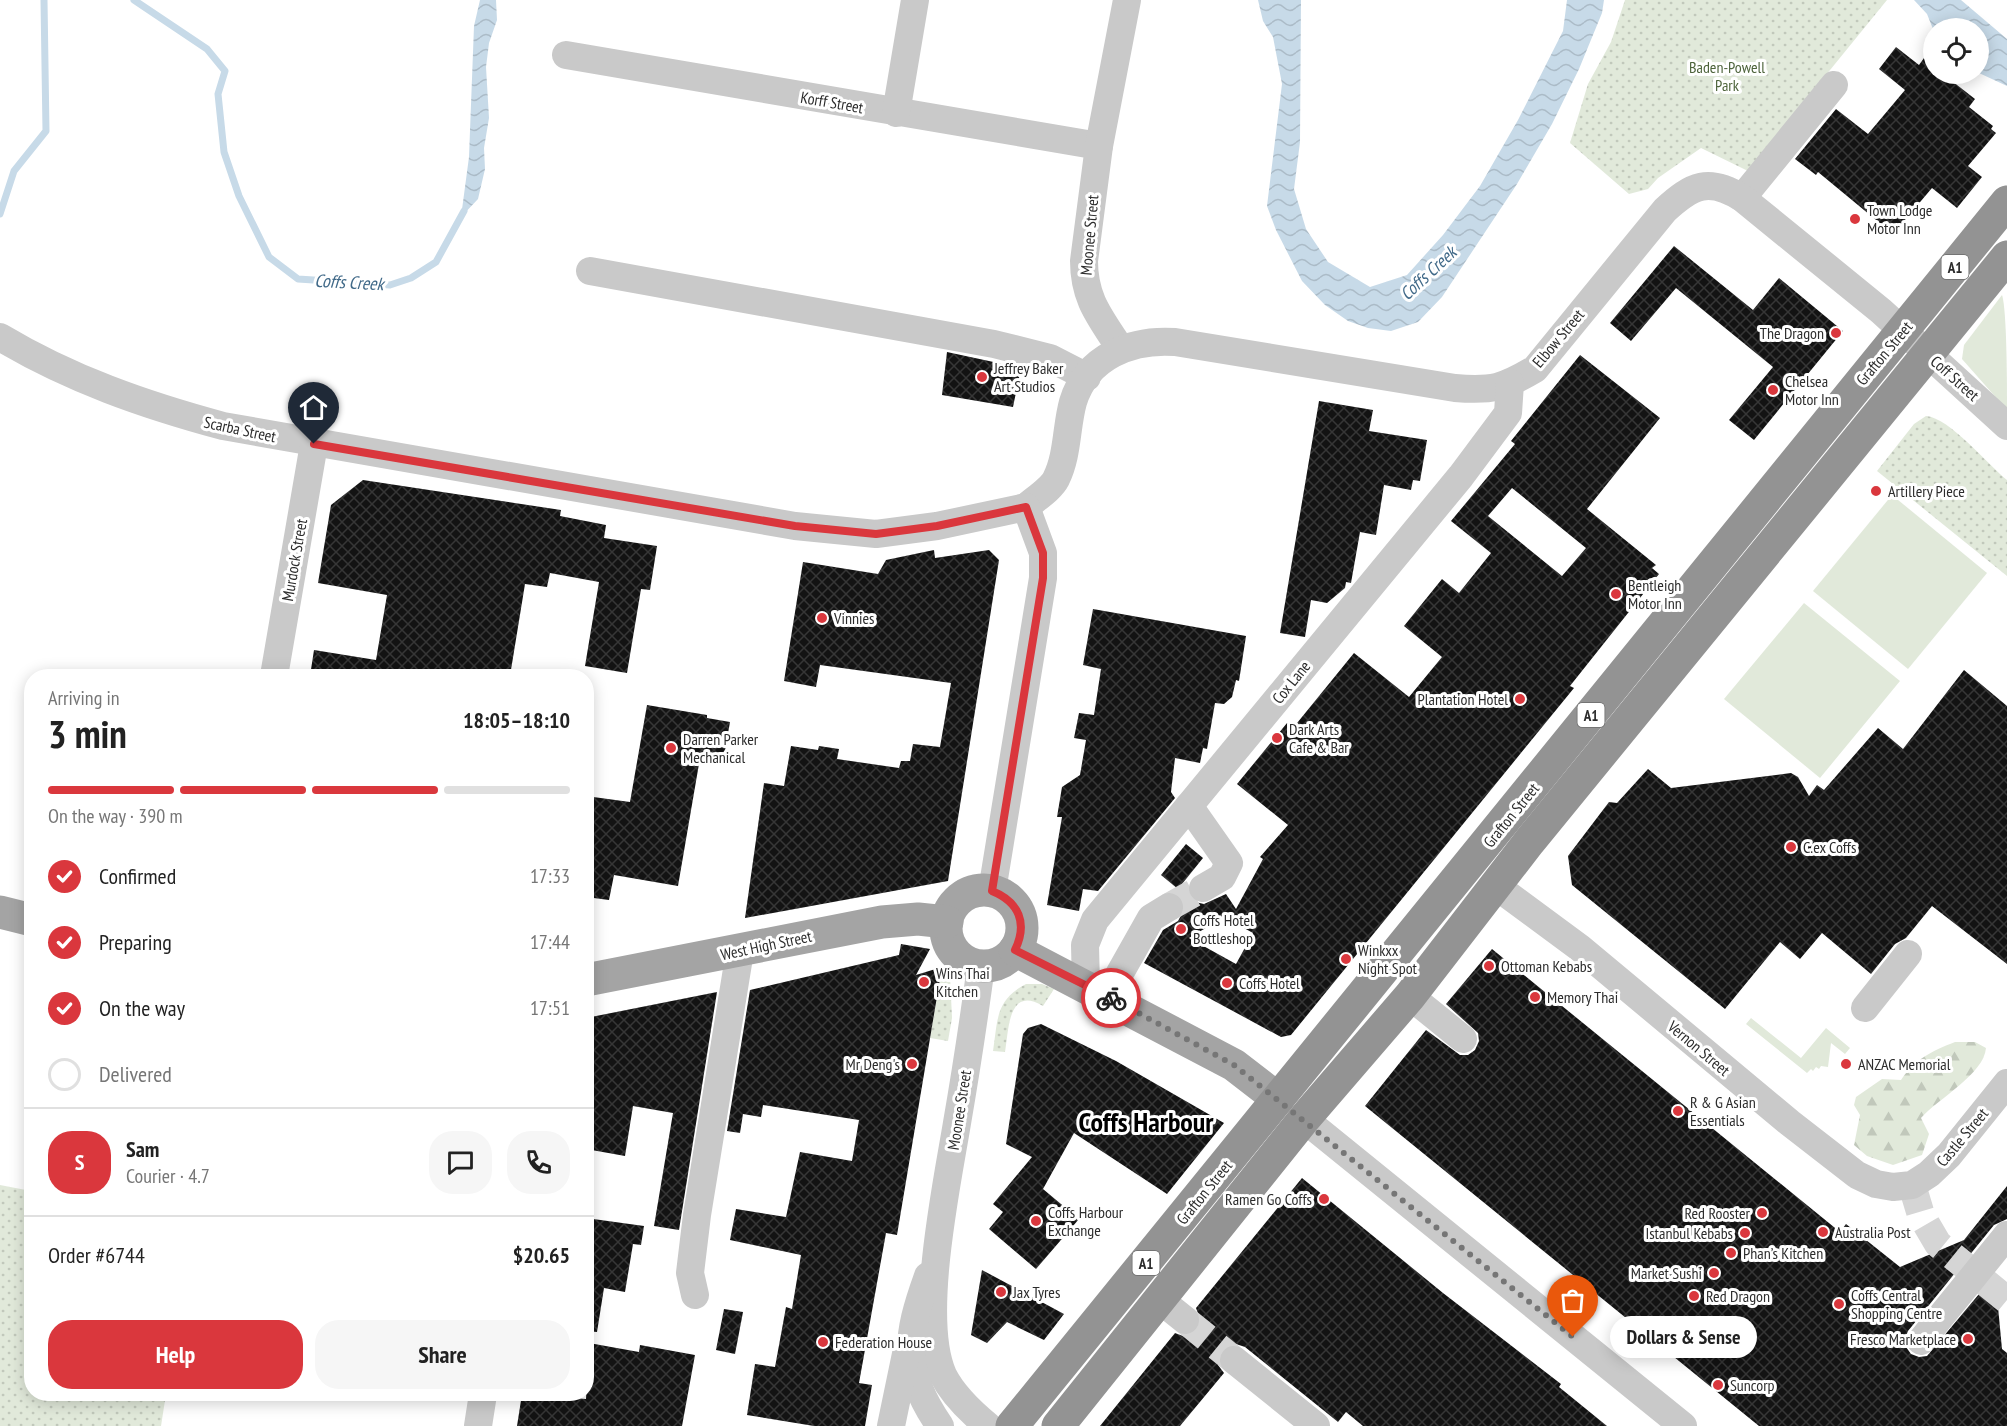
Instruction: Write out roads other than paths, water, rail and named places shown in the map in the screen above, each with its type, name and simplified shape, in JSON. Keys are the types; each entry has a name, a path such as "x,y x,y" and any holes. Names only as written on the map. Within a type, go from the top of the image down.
{"highway":[{"name":"Grafton Street","path":"1012,1426 1477,857 2007,202"},
{"name":"Grafton Street","path":"1058,1426 1304,1119 1410,996 1529,842 1851,452 2007,256"},
{"path":"1278,1099 1304,1119"}],"main road":[{"path":"992,891 1004,896 1020,915 1022,927 1015,950 1001,963 981,966 970,964 953,950 948,940 947,922 957,902 968,895 992,891"},
{"path":"0,912 24,918"},
{"name":"West High Street","path":"594,979 882,922 918,919 947,922"},
{"path":"1015,950 1234,1065 1278,1099"}],"street":[{"path":"896,113 915,0"},
{"name":"Moonee Street","path":"1120,348 1089,301 1084,280 1084,261 1099,146 1127,0"},
{"name":"Korff Street","path":"566,55 1099,146"},
{"path":"1742,198 1833,85"},
{"name":"Elbow Street","path":"1120,348 1153,340 1175,342 1455,388 1488,390 1510,383 1535,369 1658,219 1685,191 1709,185 1726,188 1742,198 1903,330"},
{"path":"590,272 994,344 1050,358 1087,377"},
{"name":"Coff Street","path":"1903,330 2007,426"},
{"name":"Scarba Street","path":"0,337 76,377 147,405 222,426 314,444 795,526 876,534 937,526 1026,507"},
{"path":"992,891 1043,578 1043,553 1026,507 1055,481 1064,456 1074,400 1087,377 1120,348"},
{"name":"Cox Lane","path":"1096,991 1085,945 1095,920 1473,460 1508,413 1510,383"},
{"name":"Murdock Street","path":"275,669 314,444"},
{"path":"1189,806 1229,863 1222,877 1203,888"},
{"name":"Vernon Street","path":"1496,886 1580,948 1790,1123 1857,1175 1876,1184 1912,1185"},
{"path":"1096,991 1151,918 1169,907"},
{"path":"695,1295 690,1273 695,1225 741,951"},
{"path":"1865,1008 1908,954"},
{"name":"Moonee Street","path":"936,1254 981,966"},
{"path":"1410,996 1463,1040"},
{"name":"Castle Street","path":"1912,1185 1940,1165 2007,1083"},
{"path":"1304,1119 1683,1426"},
{"path":"1921,1341 2007,1235"},
{"path":"891,1426 913,1316 936,1254"},
{"path":"936,1254 935,1323 939,1360 952,1389 988,1426"},
{"path":"1160,1300 1185,1320"},
{"path":"910,1334 911,1357 916,1379 922,1397 940,1426"},
{"path":"1234,1360 1316,1426"},
{"path":"478,1426 482,1401"}],"water":[{"path":"480,0 496,0 497,20 489,43 486,67 489,118 484,148 485,169 478,199 461,217 469,157 474,26"},
{"path":"1258,0 1301,0 1300,142 1294,189 1306,229 1328,262 1370,287 1407,275 1443,235 1480,186 1518,120 1563,31 1567,0 1604,0 1602,13 1579,69 1552,124 1517,184 1442,297 1418,322 1391,331 1368,328 1348,321 1325,305 1302,281 1276,230 1267,206 1282,84 1273,37 1263,21"},
{"path":"1914,0 1961,0 1982,18 1929,18"},
{"path":"1989,24 2007,39 2007,86 1989,78"}],"waterway":[{"name":"Coffs Creek","path":"0,214 14,171 46,131 44,0"},
{"name":"Coffs Creek","path":"134,0 207,49 225,71 218,94 224,152 239,196 269,257 298,279 390,285 411,278 436,262 464,211"}],"tunnel":[{"path":"1169,907 1203,888"},
{"path":"1912,1185 1921,1215 1938,1244 2007,1300"},
{"path":"1185,1320 1234,1360"}],"place":[{"name":"Town Lodge Motor Inn","path":"1855,219"},
{"name":"The Dragon","path":"1836,333"},
{"name":"Jeffrey Baker Art Studios","path":"982,377"},
{"name":"Chelsea Motor Inn","path":"1773,390"},
{"name":"Artillery Piece","path":"1876,491"},
{"name":"Bentleigh Motor Inn","path":"1616,594"},
{"name":"Vinnies","path":"822,618"},
{"name":"Plantation Hotel","path":"1520,699"},
{"name":"Dark Arts Cafe & Bar","path":"1277,738"},
{"name":"Darren Parker Mechanical","path":"671,748"},
{"name":"C.ex Coffs","path":"1791,847"},
{"name":"Coffs Hotel Bottleshop","path":"1181,929"},
{"name":"Winkxx Night Spot","path":"1346,959"},
{"name":"Ottoman Kebabs","path":"1489,966"},
{"name":"Wins Thai Kitchen","path":"924,982"},
{"name":"Coffs Hotel","path":"1227,983"},
{"name":"Memory Thai","path":"1535,997"},
{"name":"Mr Deng's","path":"912,1064"},
{"name":"ANZAC Memorial","path":"1846,1064"},
{"name":"R & G Asian Essentials","path":"1678,1111"},
{"name":"Ramen Go Coffs","path":"1324,1199"},
{"name":"Red Rooster","path":"1762,1213"},
{"name":"Coffs Harbour Exchange","path":"1036,1221"},
{"name":"Australia Post","path":"1823,1232"},
{"name":"Istanbul Kebabs","path":"1745,1233"},
{"name":"Phan’s Kitchen","path":"1731,1253"},
{"name":"Market Sushi","path":"1714,1273"},
{"name":"Jax Tyres","path":"1001,1292"},
{"name":"Red Dragon","path":"1694,1296"},
{"name":"Coffs Central Shopping Centre","path":"1839,1304"},
{"name":"Dollars & Sense","path":"1573,1337"},
{"name":"Fresco Marketplace","path":"1968,1339"},
{"name":"Federation House","path":"823,1342"},
{"name":"Suncorp","path":"1718,1385"}],"district":[{"name":"Coffs Harbour","path":"1146,1121"}],"park label":[{"name":"Baden-Powell Park","path":"1727,76"}]}
